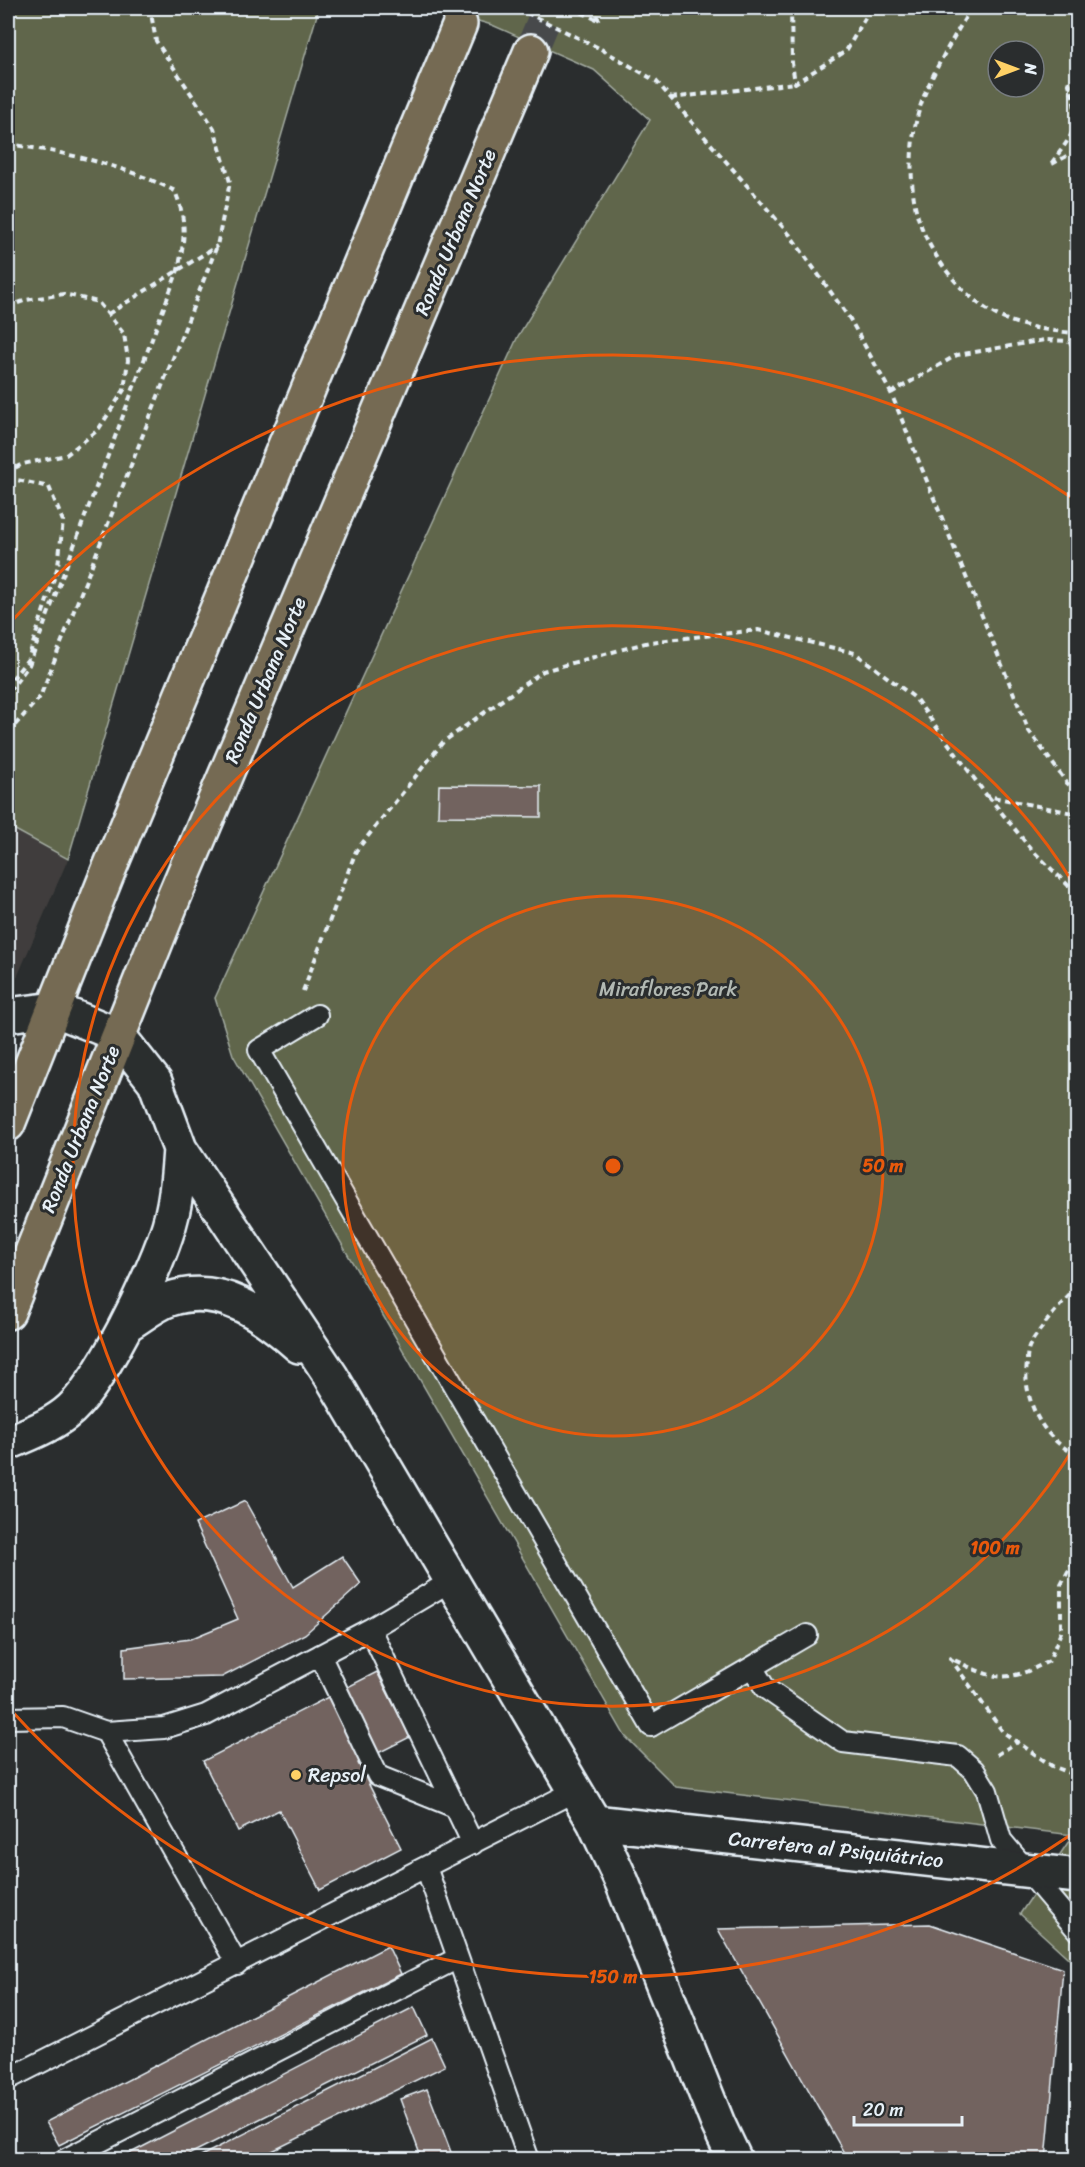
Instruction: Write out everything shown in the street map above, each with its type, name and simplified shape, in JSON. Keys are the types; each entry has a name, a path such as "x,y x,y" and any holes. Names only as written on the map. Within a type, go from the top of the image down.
{"main road":[{"path":"8,1124 460,24"},
{"name":"Ronda Urbana Norte","path":"8,1311 172,902 531,51"}],"street":[{"path":"8,1015 54,1009 118,1035 156,1082 180,1149 331,1376 594,1822 622,1882 718,2124 735,2160"},
{"path":"8,1443 36,1431 66,1413 88,1389 126,1325 166,1236 177,1192 180,1149"},
{"path":"126,1325 169,1299 196,1293 227,1297 272,1323 331,1376"},
{"name":"Carretera al Psiquiátrico","path":"594,1822 1077,1876"}],"lane":[{"path":"317,1015 259,1050 651,1726 807,1635"},
{"path":"8,1719 63,1717 106,1732 164,1728 206,1715 370,1629 451,1581"},
{"path":"370,1629 473,1844"},
{"path":"320,1655 378,1776 455,1807"},
{"path":"752,1667 765,1688 843,1742 958,1756 974,1770 987,1791 1001,1840 1077,1931"},
{"path":"106,1732 237,1964"},
{"path":"8,2079 575,1791"},
{"path":"426,1868 529,2160"},
{"path":"64,2160 458,1958"}],"path":[{"path":"8,733 40,697 217,246 230,182 214,128 156,41 150,8"},
{"path":"517,8 601,49 656,81 790,235 850,319 891,393 1029,731 1067,783 1077,792"},
{"path":"572,8 600,21 591,8"},
{"path":"791,8 792,63 795,83"},
{"path":"671,98 795,83 846,51 871,8"},
{"path":"971,8 939,65 917,117 912,165 915,206 927,239 947,273 972,299 1009,321 1077,333"},
{"path":"1077,84 1068,81 1076,105 1077,126 1050,165 1077,150"},
{"path":"8,144 42,149 147,177 175,191 182,211 185,237 178,270 29,665 8,693"},
{"path":"108,314 217,246"},
{"path":"8,307 26,300 64,294 99,302 124,334 129,360 124,390 99,430 66,455 23,464 8,471"},
{"path":"1067,341 1068,333"},
{"path":"891,393 957,355 1045,340 1067,341 1077,348"},
{"path":"8,478 49,487 63,521 58,566 28,659 8,684"},
{"path":"317,1015 302,992 356,851 443,742 543,671 649,642 758,630 855,653 915,698 987,796 1031,849 1077,895"},
{"path":"987,796 1077,814"},
{"path":"1077,1288 1029,1346 1025,1376 1032,1409 1041,1423 1069,1452 1077,1455"},
{"path":"1077,1552 1061,1585 1061,1632 1049,1661 1016,1678 999,1678 950,1658 1003,1732 1052,1766 1077,1776"}],"shaded area":[{"path":"8,826 68,859 8,998"}],"green space":[{"path":"8,8 319,8 68,859 8,826"},
{"name":"Miraflores Park","path":"433,8 1077,8 1077,1966 1020,1914 1073,1835 676,1787 625,1736 233,1055 215,998 518,336 650,120 594,70 492,25"}],"building":[{"path":"439,785 541,786 541,817 438,816"},
{"path":"245,1501 293,1587 342,1556 361,1584 305,1634 222,1677 124,1679 124,1648 190,1639 238,1619 195,1524"},
{"path":"377,1672 410,1737 358,1763 401,1848 320,1890 279,1810 238,1831 203,1761"},
{"path":"930,1924 1063,1969 1046,2160 848,2160 718,1929"},
{"path":"388,1946 401,1974 59,2145 46,2122"},
{"path":"414,2007 427,2035 178,2160 117,2160"},
{"path":"432,2038 445,2066 254,2160 193,2160"},
{"path":"427,2089 454,2160 422,2160 400,2099"}],"tunnel":[{"path":"531,51 549,8"}],"place":[{"name":"Repsol","path":"296,1775"}]}
